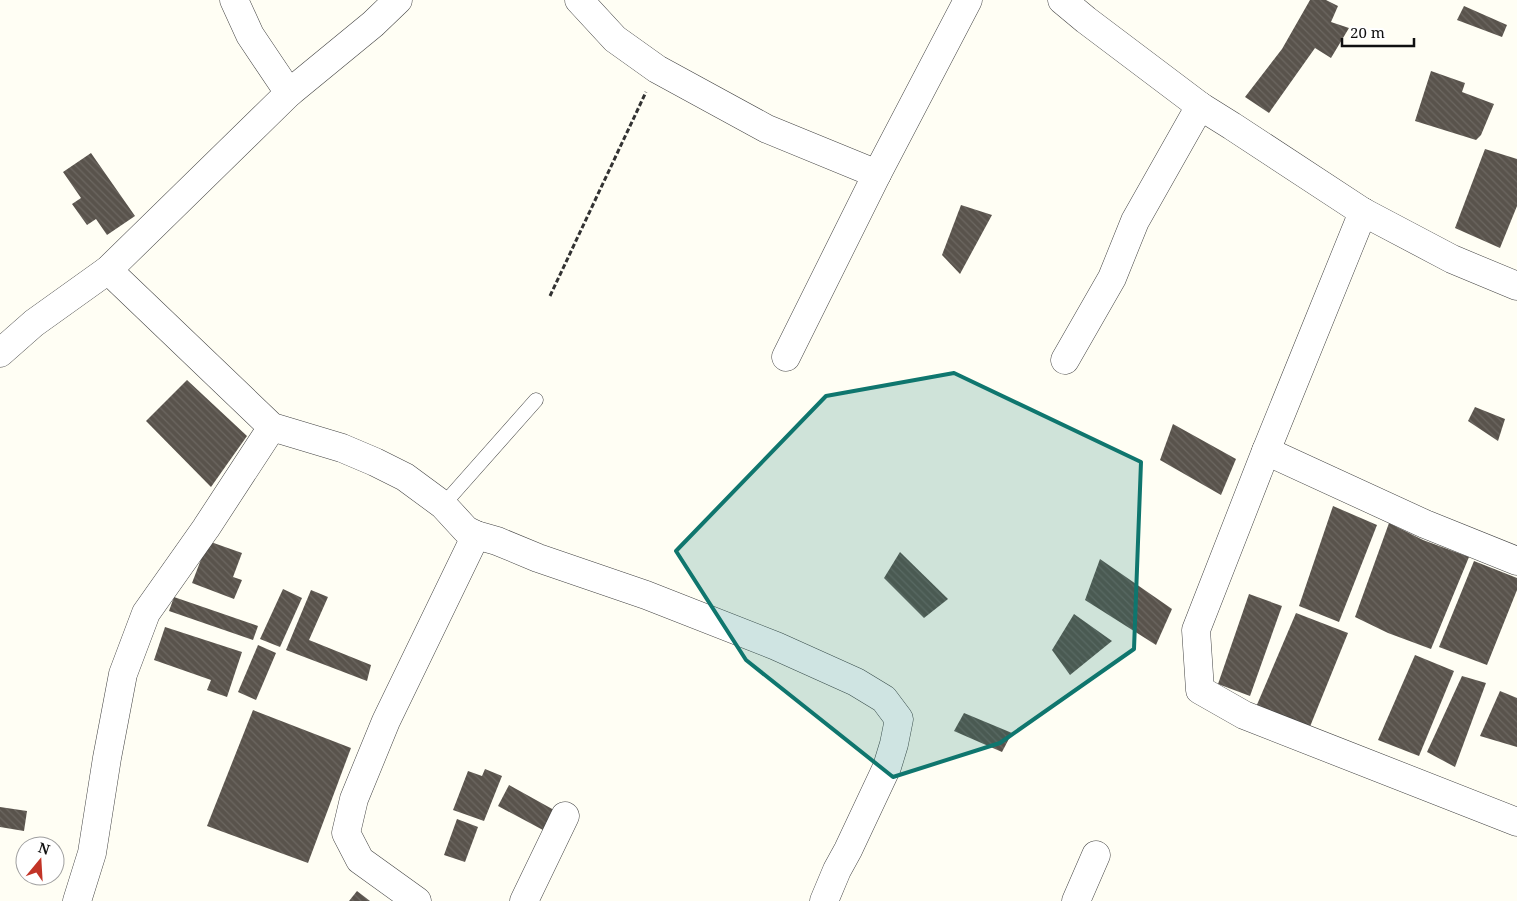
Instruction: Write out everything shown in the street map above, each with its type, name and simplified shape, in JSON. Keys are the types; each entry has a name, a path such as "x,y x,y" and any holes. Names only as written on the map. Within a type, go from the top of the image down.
{"street":[{"path":"234,0 250,35 289,93"},
{"path":"2,347 108,270 289,93 373,24 398,0"},
{"path":"579,0 615,39 656,69 767,129 877,174"},
{"path":"786,358 877,174 968,0"},
{"path":"1062,0 1200,106 1363,212 1452,259 1517,286"},
{"path":"1065,360 1112,278 1135,221 1200,106"},
{"path":"1363,212 1196,630 1200,690 1244,715 1517,822"},
{"path":"108,270 272,427 342,448 405,477 444,505 466,530 476,535 646,595 776,646 856,682 884,700 899,719 894,744 886,768 824,901"},
{"path":"77,901 92,853 123,674 146,613 206,528 272,427"},
{"path":"1266,451 1425,524 1517,561"},
{"path":"417,901 360,860 346,833 354,799 386,721 476,535"},
{"path":"524,901 566,816"},
{"path":"1076,901 1096,855"}],"lane":[{"path":"444,505 536,400"}],"path":[{"path":"550,296 656,69"}],"highlighted area":[{"path":"954,373 1141,462 1134,649 1000,743 893,777 746,660 676,551 826,396"}],"building":[{"path":"1310,0 1326,0 1338,6 1331,22 1349,28 1331,58 1315,48 1269,113 1245,97 1282,49"},
{"path":"1464,6 1507,25 1502,37 1457,20"},
{"path":"1431,71 1465,83 1462,92 1494,104 1481,135 1476,140 1415,121"},
{"path":"1485,149 1517,159 1517,206 1500,248 1455,228"},
{"path":"91,153 135,216 107,235 96,219 87,225 72,204 81,198 63,172"},
{"path":"961,205 992,215 960,274 942,255"},
{"path":"187,380 247,436 211,487 146,421"},
{"path":"1475,407 1505,419 1498,441 1468,421"},
{"path":"1173,424 1236,459 1221,495 1160,460"},
{"path":"1333,506 1377,525 1339,622 1299,606"},
{"path":"1389,523 1423,540 1469,557 1431,649 1388,633 1355,617"},
{"path":"208,541 242,553 233,577 242,580 234,599 192,583"},
{"path":"900,552 948,599 924,618 884,578"},
{"path":"1100,559 1172,609 1156,645 1085,600"},
{"path":"1474,561 1517,578 1517,590 1487,665 1439,647"},
{"path":"283,589 302,598 280,647 260,639"},
{"path":"311,590 328,597 309,640 371,665 367,681 286,650"},
{"path":"1249,594 1282,606 1250,696 1218,684"},
{"path":"174,597 258,626 253,640 169,611"},
{"path":"1296,613 1348,633 1309,729 1256,707"},
{"path":"1074,614 1112,641 1070,675 1052,650"},
{"path":"165,627 242,652 227,697 207,690 211,680 154,660"},
{"path":"258,645 276,653 256,700 238,692"},
{"path":"1415,655 1454,671 1419,756 1378,740"},
{"path":"1462,676 1486,683 1455,767 1427,752"},
{"path":"1500,691 1517,698 1517,747 1480,736"},
{"path":"253,710 351,748 308,863 207,826"},
{"path":"964,713 1012,733 1002,752 954,731"},
{"path":"485,769 502,776 484,821 453,810 468,771 482,776"},
{"path":"509,785 554,810 543,830 498,806"},
{"path":"0,807 27,811 24,831 0,827"},
{"path":"457,819 478,827 465,862 444,855"},
{"path":"357,891 370,901 349,901"}]}
